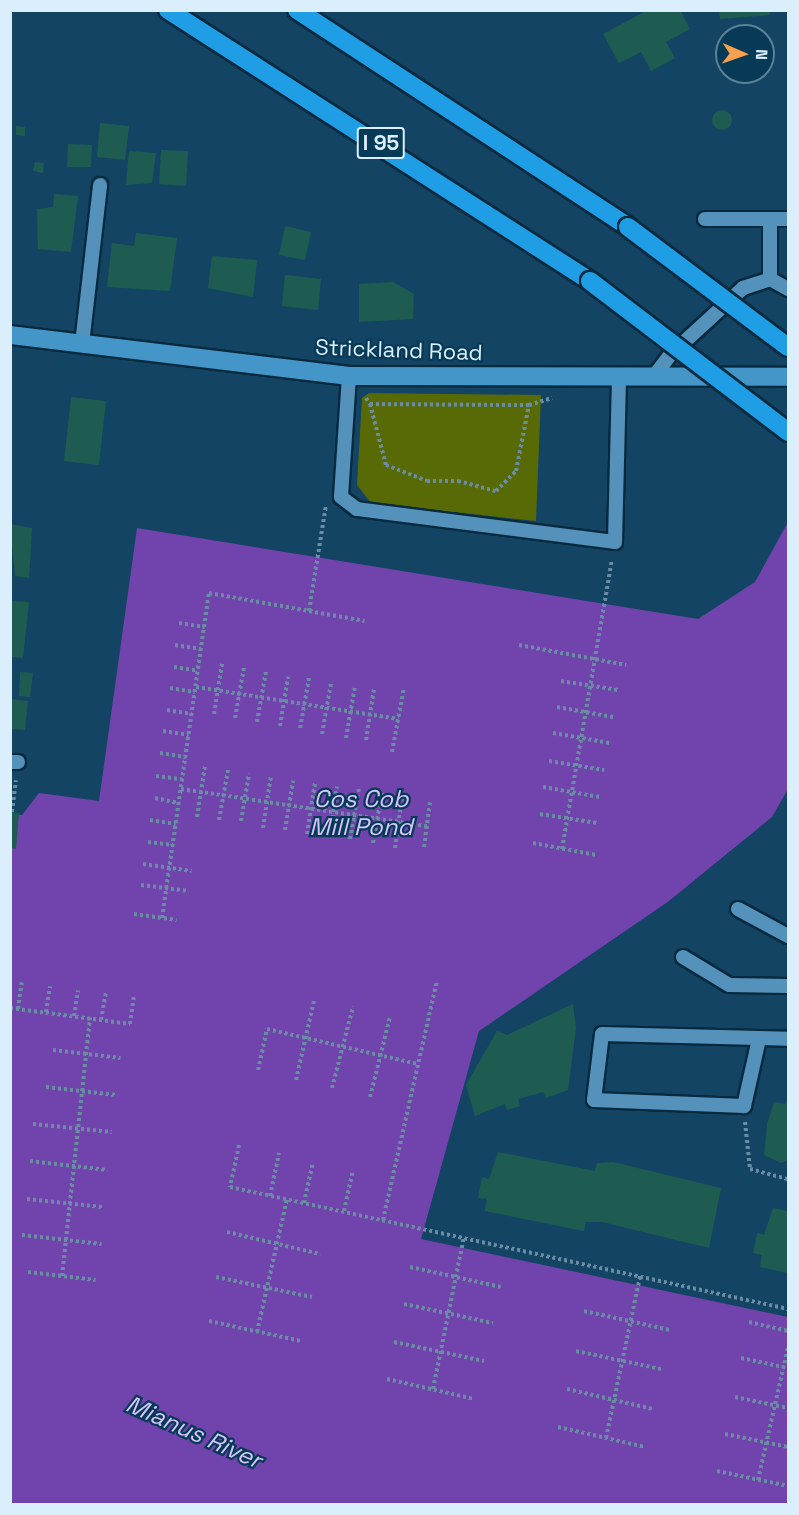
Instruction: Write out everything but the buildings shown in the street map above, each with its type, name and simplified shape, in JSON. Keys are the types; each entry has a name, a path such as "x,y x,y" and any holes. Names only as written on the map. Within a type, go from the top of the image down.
{"highway":[{"name":"I 95","path":"168,10 590,281 789,432"},
{"path":"297,10 628,227 789,347"}],"main road":[{"name":"Strickland Road","path":"10,335 349,376 789,377"}],"lane":[{"path":"82,344 100,185"},
{"path":"705,219 770,222 789,219"},
{"path":"770,222 789,227"},
{"path":"770,222 770,279"},
{"path":"656,375 671,354 743,288 770,279 789,289"},
{"path":"349,376 341,497 357,509 615,542 619,376"},
{"path":"738,909 789,936"},
{"path":"683,957 729,985 789,986"},
{"path":"759,1039 744,1106 594,1100 602,1034 759,1039 789,1040"}],"path":[{"path":"370,404 386,465 428,481 458,481 496,491 516,471 529,405"},
{"path":"309,611 327,495"},
{"path":"562,849 610,571"},
{"path":"162,918 209,593 364,621"},
{"path":"179,622 205,627"},
{"path":"176,645 201,649"},
{"path":"519,645 626,664"},
{"path":"214,714 222,664"},
{"path":"174,667 198,671"},
{"path":"235,718 244,667"},
{"path":"257,722 266,671"},
{"path":"280,726 288,677"},
{"path":"300,728 309,678"},
{"path":"561,681 618,690"},
{"path":"322,734 331,683"},
{"path":"345,738 355,686"},
{"path":"392,752 404,687"},
{"path":"170,688 218,690 398,720"},
{"path":"366,740 374,690"},
{"path":"557,707 613,717"},
{"path":"167,710 192,714"},
{"path":"163,731 189,735"},
{"path":"553,733 610,743"},
{"path":"160,753 186,757"},
{"path":"549,761 604,770"},
{"path":"12,812 14,762"},
{"path":"197,817 205,766"},
{"path":"219,820 228,770"},
{"path":"241,821 249,774"},
{"path":"156,776 182,779"},
{"path":"263,828 271,776"},
{"path":"285,830 293,781"},
{"path":"307,834 315,783"},
{"path":"330,836 337,786"},
{"path":"543,787 600,797"},
{"path":"350,839 359,788"},
{"path":"181,789 427,826"},
{"path":"373,843 382,792"},
{"path":"395,848 402,797"},
{"path":"155,798 179,803"},
{"path":"424,847 430,802"},
{"path":"540,814 597,823"},
{"path":"150,820 176,824"},
{"path":"148,842 173,845"},
{"path":"533,843 596,855"},
{"path":"142,864 192,871"},
{"path":"141,885 189,891"},
{"path":"134,914 177,920"},
{"path":"383,1220 437,981"},
{"path":"18,1009 22,982"},
{"path":"46,1012 50,986"},
{"path":"74,1016 78,990"},
{"path":"101,1020 106,991"},
{"path":"10,1008 130,1024 134,996"},
{"path":"296,1080 314,1002"},
{"path":"333,1088 353,1007"},
{"path":"370,1097 390,1017"},
{"path":"62,1276 90,1018"},
{"path":"258,1070 267,1029 418,1064"},
{"path":"53,1050 121,1058"},
{"path":"46,1087 116,1095"},
{"path":"33,1124 112,1132"},
{"path":"239,1145 230,1187 789,1309"},
{"path":"746,1147 750,1169 789,1179"},
{"path":"270,1196 279,1153"},
{"path":"30,1161 107,1170"},
{"path":"304,1203 314,1162"},
{"path":"344,1211 353,1170"},
{"path":"27,1199 103,1207"},
{"path":"257,1332 287,1199"},
{"path":"227,1232 320,1254"},
{"path":"22,1235 101,1244"},
{"path":"433,1389 464,1237"},
{"path":"411,1267 456,1275 501,1287"},
{"path":"28,1272 96,1280"},
{"path":"606,1438 640,1276"},
{"path":"216,1277 312,1297"},
{"path":"404,1304 493,1323"},
{"path":"584,1311 670,1330"},
{"path":"209,1321 301,1341"},
{"path":"749,1322 789,1330"},
{"path":"394,1342 484,1361"},
{"path":"759,1480 789,1347"},
{"path":"576,1351 661,1369"},
{"path":"741,1358 786,1367"},
{"path":"387,1379 474,1399"},
{"path":"567,1389 653,1408"},
{"path":"735,1397 789,1408"},
{"path":"558,1427 645,1447"},
{"path":"725,1434 789,1447"},
{"path":"717,1471 789,1486"}],"green space":[{"path":"369,393 541,395 536,521 371,503 357,485 362,398"}],"water":[{"path":"788,522 788,789 772,817 669,901 479,1031 421,1239 788,1317 788,1504 11,1504 10,814 22,815 39,793 99,801 137,528 698,619 755,582"}],"water label":[{"name":"Cos Cob Mill Pond","path":"361,813"},
{"name":"Mianus River","path":"194,1432"}]}
